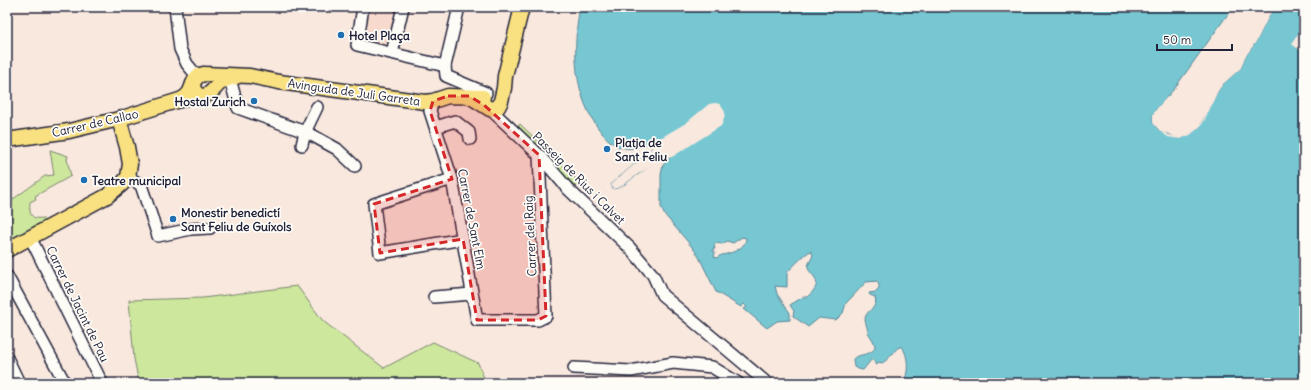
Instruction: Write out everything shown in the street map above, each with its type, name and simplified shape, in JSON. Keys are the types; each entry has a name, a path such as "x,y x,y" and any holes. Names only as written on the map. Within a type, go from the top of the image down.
{"main road":[{"path":"493,102 505,76 522,7"},
{"name":"Avinguda de Juli Garreta","path":"199,82 250,76 279,82 415,100 433,101 448,96 469,96 493,102"},
{"name":"Carrer de Callao","path":"7,140 55,134 119,119 181,100 199,82 208,94 220,83 234,77"},
{"path":"7,250 107,196 116,190 128,177 130,164 119,119"}],"street":[{"path":"175,7 180,49 187,64 199,82"},
{"path":"363,7 357,45 445,66"},
{"path":"392,53 403,7"},
{"path":"457,7 445,66 446,76 493,102"},
{"path":"234,77 238,108 305,132 337,148 355,166"},
{"name":"Carrer de Sant Elm","path":"433,101 430,111 452,179 477,320"},
{"name":"Passeig de Rius i Calvet","path":"493,102 516,134 539,155 568,189 630,248 653,275 662,295 768,383"},
{"path":"302,146 305,132 317,107"},
{"path":"436,127 455,122 469,132 470,140"},
{"name":"Carrer del Raig","path":"477,320 538,320 546,316 539,155"},
{"path":"128,177 141,185 158,236 192,229 210,228"},
{"path":"452,179 374,204 380,253 463,239"},
{"name":"Carrer de Jacint de Pau","path":"30,237 102,383"},
{"path":"7,276 66,383"},
{"path":"434,297 472,294"},
{"path":"7,358 19,383"},
{"path":"574,368 631,371 673,363 712,367 738,383"}],"highlighted area":[{"path":"448,96 469,96 484,105 539,155 546,316 538,320 477,320 463,239 380,253 374,204 452,179 430,111 433,101"}],"shaded area":[{"path":"365,7 400,7 390,47 360,41"}],"green space":[{"path":"520,124 547,150 543,154 515,129"},
{"path":"50,150 68,156 67,159 71,176 35,196 36,199 30,202 31,214 35,218 42,218 47,223 10,244 12,200 45,176 54,175"},
{"path":"550,152 580,183 576,187 546,157"},
{"path":"297,286 323,321 384,368 433,342 478,363 486,383 139,383 134,359 129,300 203,298"}],"water":[{"path":"580,7 1233,7 1174,89 1153,114 1153,123 1160,131 1180,139 1199,128 1218,91 1223,84 1241,68 1245,57 1256,42 1270,14 1276,7 1304,7 1304,383 903,383 907,370 907,360 902,347 899,347 887,360 882,363 879,362 877,365 875,364 874,360 871,360 863,370 854,367 853,359 873,351 875,348 865,319 874,307 876,301 875,297 869,293 876,292 879,289 877,281 866,282 846,303 843,313 836,320 819,318 808,327 793,316 794,311 790,305 803,297 807,297 815,289 817,283 808,268 813,255 811,251 802,257 787,272 787,287 775,286 777,294 790,313 790,320 777,321 767,328 744,309 747,307 744,304 741,307 716,292 693,248 664,214 661,207 661,175 663,165 671,157 658,162 623,185 613,189 611,184 648,153 657,140 633,148 621,147 612,143 602,133 592,119 580,89 577,73 577,23","holes":["742,237 746,238 743,246 733,252 717,258 714,257 715,253 713,249 715,249 714,246 716,243 722,244 727,241 733,243"]}],"pier":[{"path":"1273,7 1276,7 1270,14 1256,42 1245,57 1241,68 1223,84 1218,91 1203,123 1199,128 1190,135 1180,139 1168,137 1160,131 1153,123 1153,114 1167,97 1168,99 1155,115 1155,122 1161,130 1169,135 1179,137 1198,127 1202,122 1217,90 1222,83 1240,66 1243,56 1254,41 1260,27"},
{"path":"1301,30 1304,30 1304,53 1292,43"},
{"path":"709,104 720,104 725,112 721,126 672,157 663,160 638,174 622,186 613,189 611,184 648,153 657,140 686,123"}],"place":[{"name":"Hotel Plaça","path":"341,35"},
{"name":"Hostal Zurich","path":"254,101"},
{"name":"Platja de Sant Feliu","path":"607,149"},
{"name":"Teatre municipal","path":"84,180"},
{"name":"Monestir benedictí Sant Feliu de Guíxols","path":"173,219"}]}
